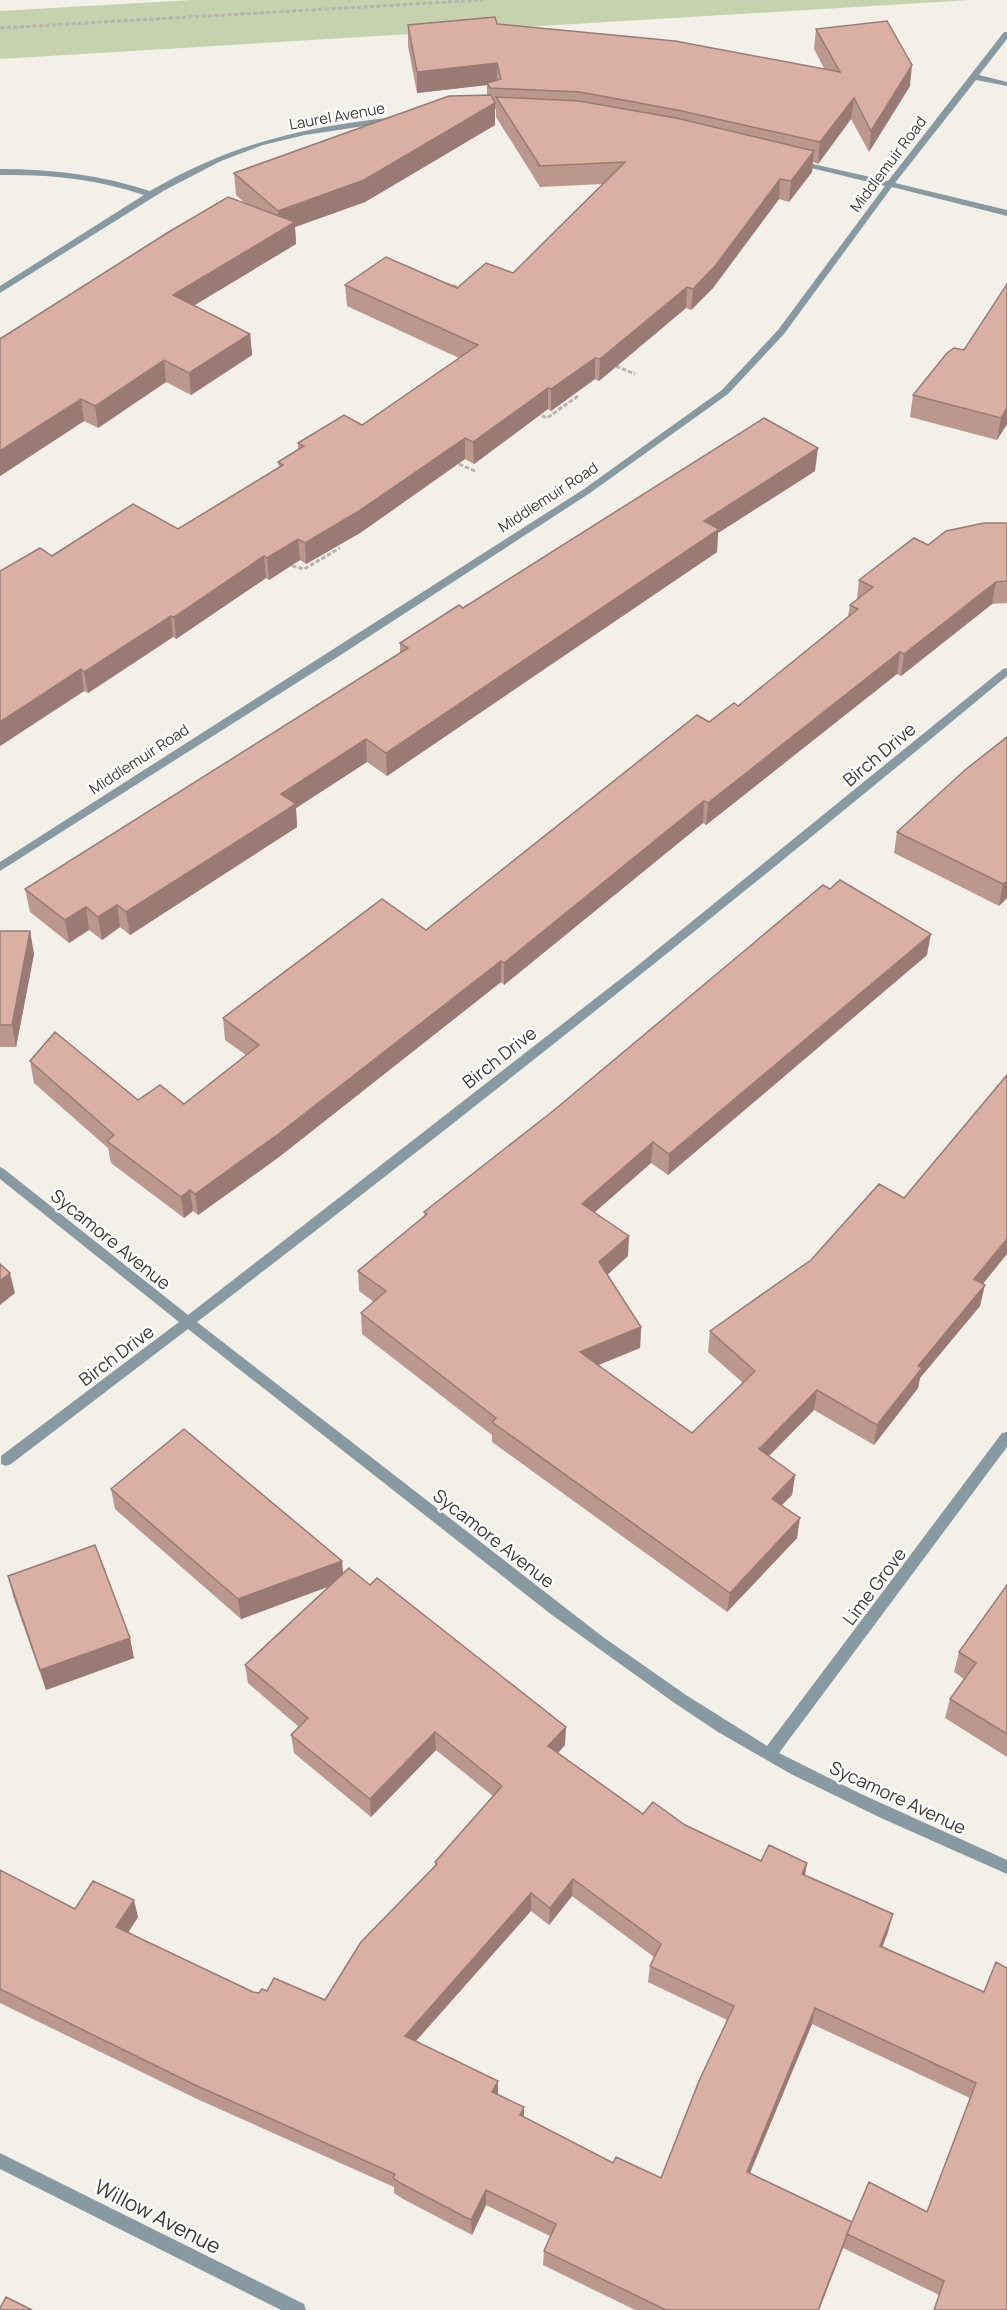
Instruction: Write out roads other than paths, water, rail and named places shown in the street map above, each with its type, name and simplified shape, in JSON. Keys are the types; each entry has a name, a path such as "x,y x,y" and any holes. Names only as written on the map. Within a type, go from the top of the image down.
{"street":[{"name":"Middlemuir Road","path":"0,867 587,490 725,392 781,332 890,184 1007,34"},
{"path":"975,77 1007,84"},
{"name":"Laurel Avenue","path":"0,290 152,195 221,158 320,130 410,118"},
{"path":"793,161 1007,213"},
{"path":"0,172 74,174 113,181 152,195"},
{"name":"Birch Drive","path":"6,1460 187,1323 827,821 1007,671"},
{"name":"Sycamore Avenue","path":"0,1172 187,1323 609,1650 694,1709 769,1755 854,1798 1007,1867"},
{"name":"Lime Grove","path":"769,1755 1007,1437"},
{"name":"Willow Avenue","path":"0,2160 298,2310"}]}
